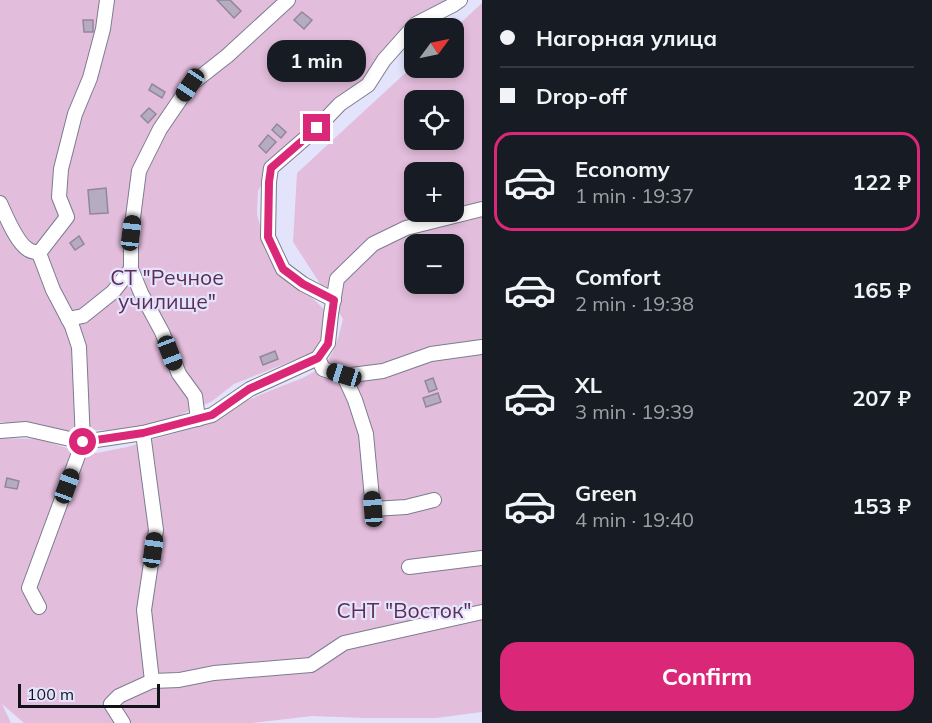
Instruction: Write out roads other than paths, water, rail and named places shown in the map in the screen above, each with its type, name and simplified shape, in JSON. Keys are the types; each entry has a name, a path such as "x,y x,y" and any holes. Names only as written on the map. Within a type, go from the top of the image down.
{"street":[{"path":"39,253 67,217 59,197 61,169 75,114 90,78 103,30 107,0"},
{"path":"198,419 195,396 178,374 162,332 131,269 131,233 139,171 160,129 190,85 228,56 288,0"},
{"path":"334,300 303,284 283,269 268,237 271,168 317,128 340,104 368,85 384,60 416,24 460,0"},
{"path":"0,203 12,230 27,249 39,253"},
{"path":"0,431 26,429 83,442 143,433 212,415 249,389 318,358 328,344 338,279 373,244 406,228 482,209"},
{"path":"39,253 79,347 83,442 29,588 39,607"},
{"path":"68,319 83,316 113,292 131,269"},
{"path":"318,358 323,369 344,375 383,371 431,354 482,348"},
{"path":"344,375 366,434 373,509 406,507 434,500"},
{"path":"143,433 156,530 144,610 152,681"},
{"path":"409,567 482,558"},
{"path":"123,723 111,705 119,696 152,681 310,665 344,643 482,612"}],"park label":[{"name":"СТ \"Речное училище\"","path":"167,290"},
{"name":"СНТ \"Восток\"","path":"404,611"}]}
